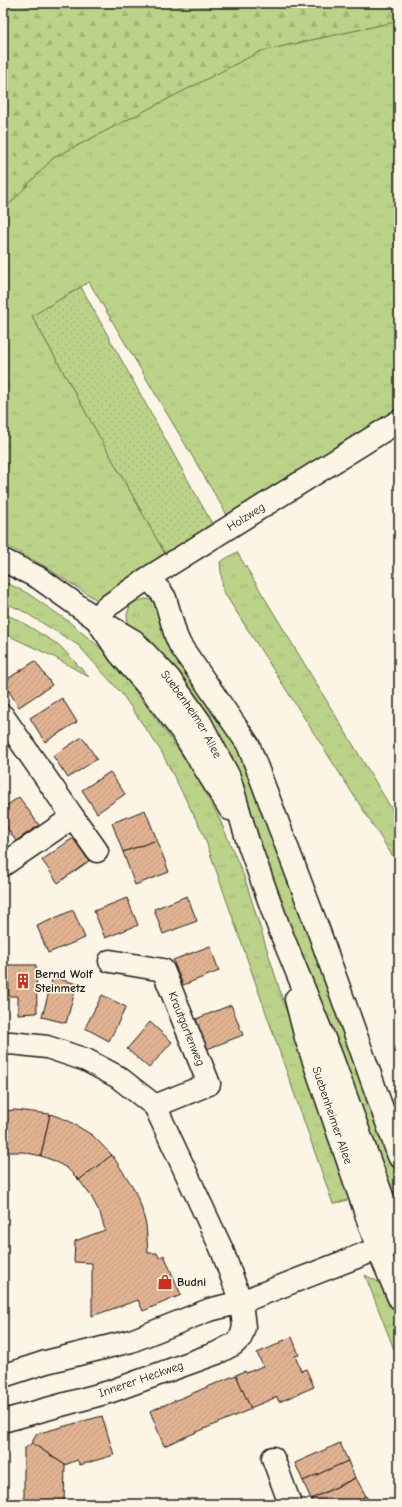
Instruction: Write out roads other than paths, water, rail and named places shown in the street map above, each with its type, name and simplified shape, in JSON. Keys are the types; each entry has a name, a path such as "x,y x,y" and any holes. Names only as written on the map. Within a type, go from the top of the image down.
{"street":[{"name":"Holzweg","path":"96,618 108,606 148,578 399,421"},
{"name":"Suebenheimer Allee","path":"3,560 39,578 96,618 119,653 152,691 183,733 215,783 247,839 279,928 332,1058 399,1242"},
{"path":"148,578 162,592 180,645 248,744 318,929 399,1156"},
{"path":"3,716 97,851"},
{"path":"3,865 73,817"},
{"name":"Suebenheimer Allee","path":"279,928 306,1038 378,1249 399,1298"},
{"name":"Krautgartenweg","path":"110,961 163,970 209,1084 155,1106"},
{"path":"3,1044 11,1043 47,1047 86,1060 118,1077 155,1106 222,1250 241,1302"},
{"path":"3,1376 46,1362 131,1341 210,1310 241,1302 399,1242"},
{"name":"Innerer Heckweg","path":"3,1420 109,1392 217,1353 234,1344 241,1337 244,1327 241,1302"},
{"path":"273,1458 290,1504"}],"place":[{"name":"Bernd Wolf Steinmetz","path":"23,981"},
{"name":"Budni","path":"165,1282"}]}
